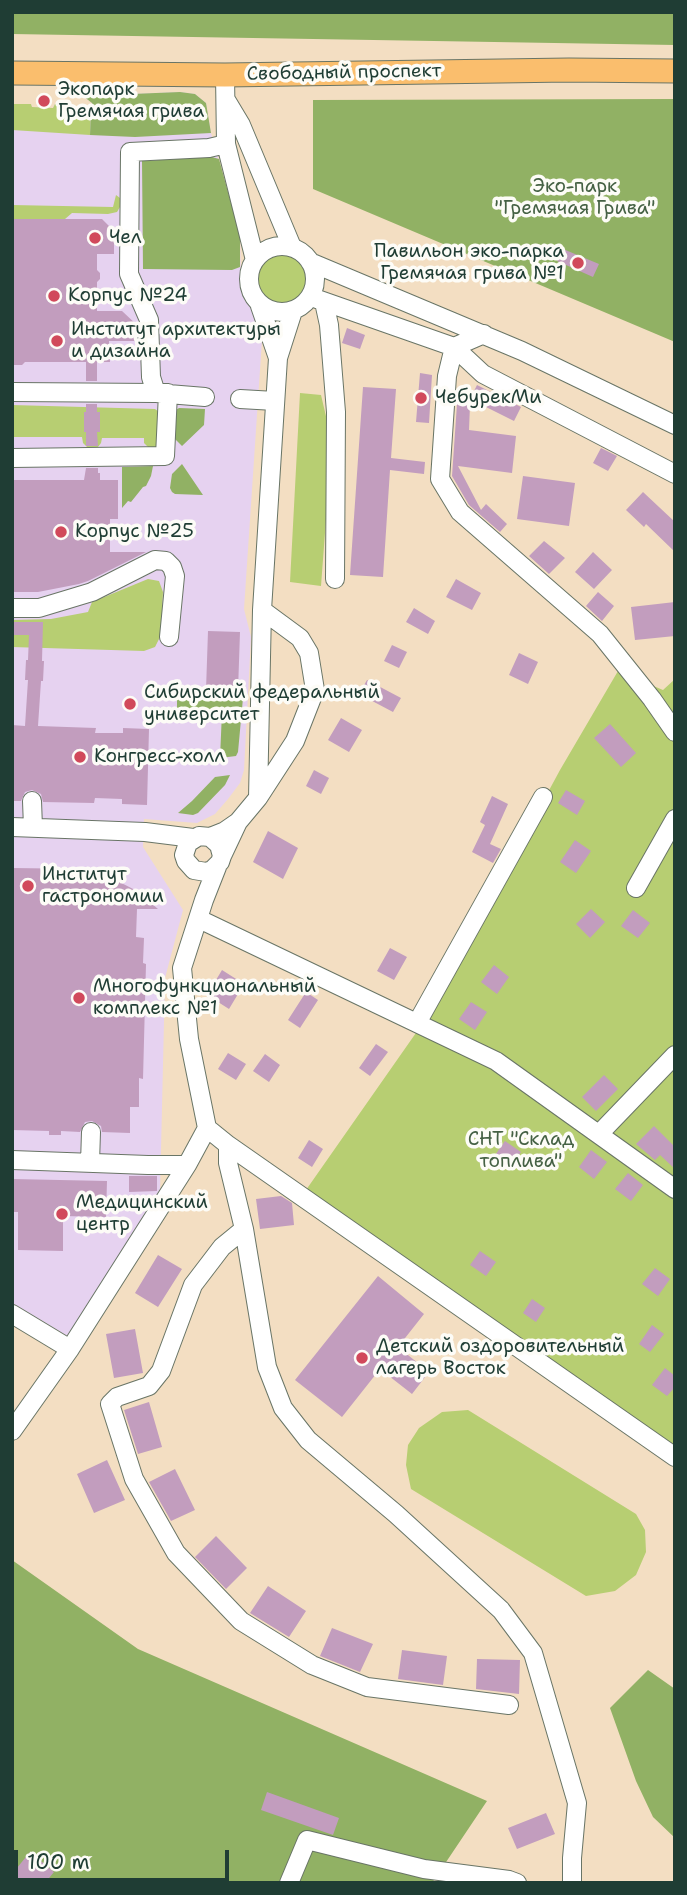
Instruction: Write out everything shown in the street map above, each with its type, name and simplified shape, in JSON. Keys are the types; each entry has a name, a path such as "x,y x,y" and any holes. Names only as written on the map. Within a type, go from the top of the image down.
{"main road":[{"name":"Свободный проспект","path":"12,73 225,75 675,71"}],"street":[{"path":"225,75 226,144 255,260"},
{"path":"226,100 241,125 292,247"},
{"path":"12,458 165,456 162,393 151,377 149,320 129,274 130,152 209,148 226,144"},
{"path":"278,358 260,306 249,290 248,280 249,270 261,253 270,247 281,245 292,247 310,262 317,299 329,325 336,412 335,579"},
{"path":"310,262 484,334 675,425"},
{"path":"260,306 282,313 293,311 317,299 454,347 483,374 675,474"},
{"path":"258,798 262,610 278,358 293,311"},
{"path":"454,347 484,334"},
{"path":"454,347 447,376 440,479 460,512 600,634 652,698 675,732"},
{"path":"12,392 162,393 205,397"},
{"path":"240,399 275,401"},
{"path":"12,608 39,608 92,592 155,560 166,561 175,576 169,637"},
{"path":"12,1431 70,1349 187,1165 206,1128 189,1039 182,968 204,900 238,822 258,798 295,741 315,690 309,653 300,638 262,610"},
{"path":"417,1023 543,797"},
{"path":"32,801 33,827"},
{"path":"636,888 675,819"},
{"path":"204,900 185,848 202,838 225,831 238,822"},
{"path":"12,827 145,832 202,838 219,845 219,862"},
{"path":"167,835 189,862 206,872 219,862"},
{"path":"199,919 496,1061 675,1189"},
{"path":"599,1134 675,1055"},
{"path":"206,1128 675,1457"},
{"path":"90,1163 91,1132"},
{"path":"228,1145 228,1163 244,1229 267,1367 283,1408 308,1440 396,1514 501,1610 533,1653 577,1803 572,1883"},
{"path":"12,1160 187,1165"},
{"path":"244,1229 222,1247 193,1284 161,1371 149,1386 117,1397 110,1404 134,1479 176,1553 241,1622 312,1665 367,1687 509,1705"},
{"path":"12,1314 70,1349"},
{"path":"289,1883 307,1840 424,1869 517,1883"}],"shaded area":[{"name":"Сибирский федеральный университет","path":"180,92 195,94 206,103 211,133 240,236 241,283 260,326 262,340 244,609 251,637 244,770 240,783 215,814 197,823 144,819 143,847 183,910 165,978 160,1193 69,1337 12,1303 12,104 53,108 55,104 94,109 92,103 83,96"}],"green space":[{"path":"12,12 675,12 675,45 12,34"},
{"path":"180,92 195,94 206,103 211,133 135,137 90,135 91,109 94,109 92,103 83,96"},
{"name":"Эко-парк \"Гремячая Грива\"","path":"675,99 675,342 313,189 313,100"},
{"path":"12,104 53,108 55,104 91,109 90,135 12,130"},
{"path":"212,157 219,159 240,236 240,267 232,270 143,269 142,161"},
{"path":"116,195 120,198 117,212 72,213 65,219 12,219 12,205 113,207"},
{"path":"281,252 300,260 308,279 300,298 281,306 262,298 254,279 262,260"},
{"path":"300,393 321,395 329,429 328,493 321,586 290,582"},
{"path":"12,405 155,409 159,412 158,448 148,447 144,438 102,438 98,447 92,449 83,443 82,437 12,437"},
{"path":"205,409 204,425 182,446 174,438 176,410"},
{"path":"182,464 203,495 172,492 172,474"},
{"path":"153,466 146,486 122,508 122,467"},
{"path":"148,579 159,581 163,592 161,635 155,647 144,651 12,647 12,620 51,619 88,612 92,602"},
{"name":"СНТ \"Склад топлива\"","path":"618,671 663,690 675,679 675,1449 306,1190 425,1020 560,770"},
{"path":"177,689 238,691 243,698 236,756 220,758 222,712 177,711"},
{"path":"230,775 225,785 198,813 178,813 215,777"},
{"path":"468,1410 636,1514 645,1530 646,1552 636,1575 615,1591 586,1596 411,1489 406,1465 408,1445 419,1428 442,1412"},
{"path":"12,1560 138,1649 487,1801 432,1883 12,1883"},
{"path":"648,1670 675,1689 675,1838 653,1817 636,1781 610,1708"}],"building":[{"name":"Корпус №24","path":"12,219 102,219 114,231 114,254 97,254 100,279 97,282 97,311 122,311 138,326 138,341 109,341 110,362 97,362 97,381 86,381 86,362 25,362 22,365 12,365"},
{"name":"Павильон эко-парка Гремячая грива №1","path":"563,249 599,264 593,277 557,261"},
{"path":"347,328 365,335 360,349 342,343"},
{"path":"420,373 432,375 429,423 416,422"},
{"path":"477,385 521,407 514,421 470,399"},
{"path":"363,387 396,389 391,458 425,462 424,474 390,470 383,577 350,575"},
{"path":"86,404 97,404 97,412 100,412 98,446 86,446"},
{"path":"457,404 470,405 469,430 516,436 512,473 458,466 481,510 486,504 507,524 500,532 469,505 452,476"},
{"path":"601,448 617,456 608,471 593,463"},
{"name":"Корпус №25","path":"86,468 98,468 100,480 118,480 118,519 110,519 110,552 146,552 79,584 38,592 12,592 12,480 84,480"},
{"path":"523,476 575,483 569,526 517,519"},
{"path":"643,492 675,522 675,552 646,524 644,527 626,510"},
{"path":"544,541 565,558 549,574 529,556"},
{"path":"593,552 612,570 594,589 575,572"},
{"path":"456,579 481,593 472,610 446,597"},
{"path":"598,592 614,606 602,621 586,606"},
{"path":"675,602 675,636 635,640 631,607"},
{"path":"414,608 435,621 428,634 406,622"},
{"name":"Конгресс-холл","path":"12,622 43,622 44,661 38,726 96,728 95,733 123,733 123,728 149,729 147,805 122,804 122,799 95,798 94,803 43,802 41,794 32,790 25,792 21,801 12,801 12,725 25,726 29,635 12,635"},
{"path":"208,631 240,632 238,691 206,690"},
{"path":"392,645 407,652 399,668 384,661"},
{"path":"519,653 538,662 528,684 509,675"},
{"path":"367,680 401,698 393,712 359,694"},
{"path":"341,718 362,730 349,752 328,740"},
{"path":"610,724 636,753 621,767 594,738"},
{"path":"314,770 329,778 321,794 306,786"},
{"path":"566,790 585,801 577,815 558,803"},
{"path":"492,796 508,804 490,844 501,849 493,863 472,852 485,825 480,822"},
{"path":"268,831 298,848 283,879 253,862"},
{"path":"575,840 591,851 576,873 560,862"},
{"name":"Многофункциональный комплекс №1","path":"12,868 87,869 100,872 137,891 158,909 137,909 136,937 144,938 143,963 146,964 143,1079 139,1078 139,1107 130,1107 130,1133 102,1132 101,1126 92,1121 85,1122 80,1132 61,1131 61,1135 49,1135 49,1131 12,1130"},
{"path":"591,909 605,922 590,938 576,924"},
{"path":"633,910 650,923 638,938 621,926"},
{"path":"390,948 407,957 394,980 377,971"},
{"path":"494,965 509,977 497,994 481,982"},
{"path":"222,970 244,984 229,1009 207,995"},
{"path":"306,992 318,1000 300,1028 288,1020"},
{"path":"471,1002 487,1012 475,1030 459,1019"},
{"path":"376,1044 388,1052 370,1076 359,1068"},
{"path":"228,1053 246,1064 236,1080 218,1069"},
{"path":"265,1054 280,1065 269,1082 253,1071"},
{"path":"604,1075 618,1089 596,1111 582,1097"},
{"path":"654,1126 675,1147 675,1169 660,1155 655,1160 636,1144"},
{"path":"309,1140 323,1149 312,1167 298,1158"},
{"path":"505,1141 521,1152 509,1169 493,1158"},
{"path":"591,1150 607,1162 594,1179 579,1167"},
{"path":"628,1173 643,1185 631,1201 615,1189"},
{"path":"129,1176 157,1176 157,1191 129,1192"},
{"name":"Медицинский центр","path":"12,1179 107,1181 106,1217 63,1216 63,1251 18,1250 18,1212 12,1212"},
{"path":"281,1196 292,1203 294,1225 260,1229 256,1199"},
{"path":"480,1251 496,1262 486,1276 470,1265"},
{"path":"158,1255 182,1269 158,1307 135,1293"},
{"path":"655,1268 670,1279 658,1296 642,1284"},
{"name":"Детский оздоровительный лагерь Восток","path":"378,1276 424,1314 398,1347 429,1372 412,1394 380,1369 342,1417 295,1380"},
{"path":"532,1299 545,1308 536,1322 523,1313"},
{"path":"652,1325 664,1334 650,1352 639,1344"},
{"path":"135,1329 143,1373 114,1378 106,1334"},
{"path":"665,1368 675,1376 675,1387 667,1396 652,1385"},
{"path":"149,1402 162,1447 138,1454 124,1410"},
{"path":"107,1460 125,1500 94,1513 77,1474"},
{"path":"175,1469 195,1510 171,1521 149,1482"},
{"path":"216,1536 247,1568 226,1589 195,1557"},
{"path":"268,1586 306,1611 289,1637 250,1613"},
{"path":"332,1628 373,1644 360,1672 320,1656"},
{"path":"402,1650 447,1656 443,1685 398,1679"},
{"path":"477,1659 520,1660 519,1694 476,1689"},
{"path":"267,1792 339,1818 333,1835 261,1810"},
{"path":"546,1813 555,1834 517,1849 508,1828"},
{"path":"30,1852 54,1872 45,1883 22,1883 12,1874"}],"place":[{"name":"Экопарк Гремячая грива","path":"44,101"},
{"name":"Чел","path":"95,238"},
{"name":"Павильон эко-парка Гремячая грива №1","path":"578,263"},
{"name":"Корпус №24","path":"54,296"},
{"name":"Институт архитектуры и дизайна","path":"57,341"},
{"name":"ЧебурекМи","path":"421,398"},
{"name":"Корпус №25","path":"61,532"},
{"name":"Сибирский федеральный университет","path":"130,704"},
{"name":"Конгресс-холл","path":"80,757"},
{"name":"Институт гастрономии","path":"28,886"},
{"name":"Многофункциональный комплекс №1","path":"79,998"},
{"name":"Медицинский центр","path":"62,1214"},
{"name":"Детский оздоровительный лагерь Восток","path":"362,1358"}]}
